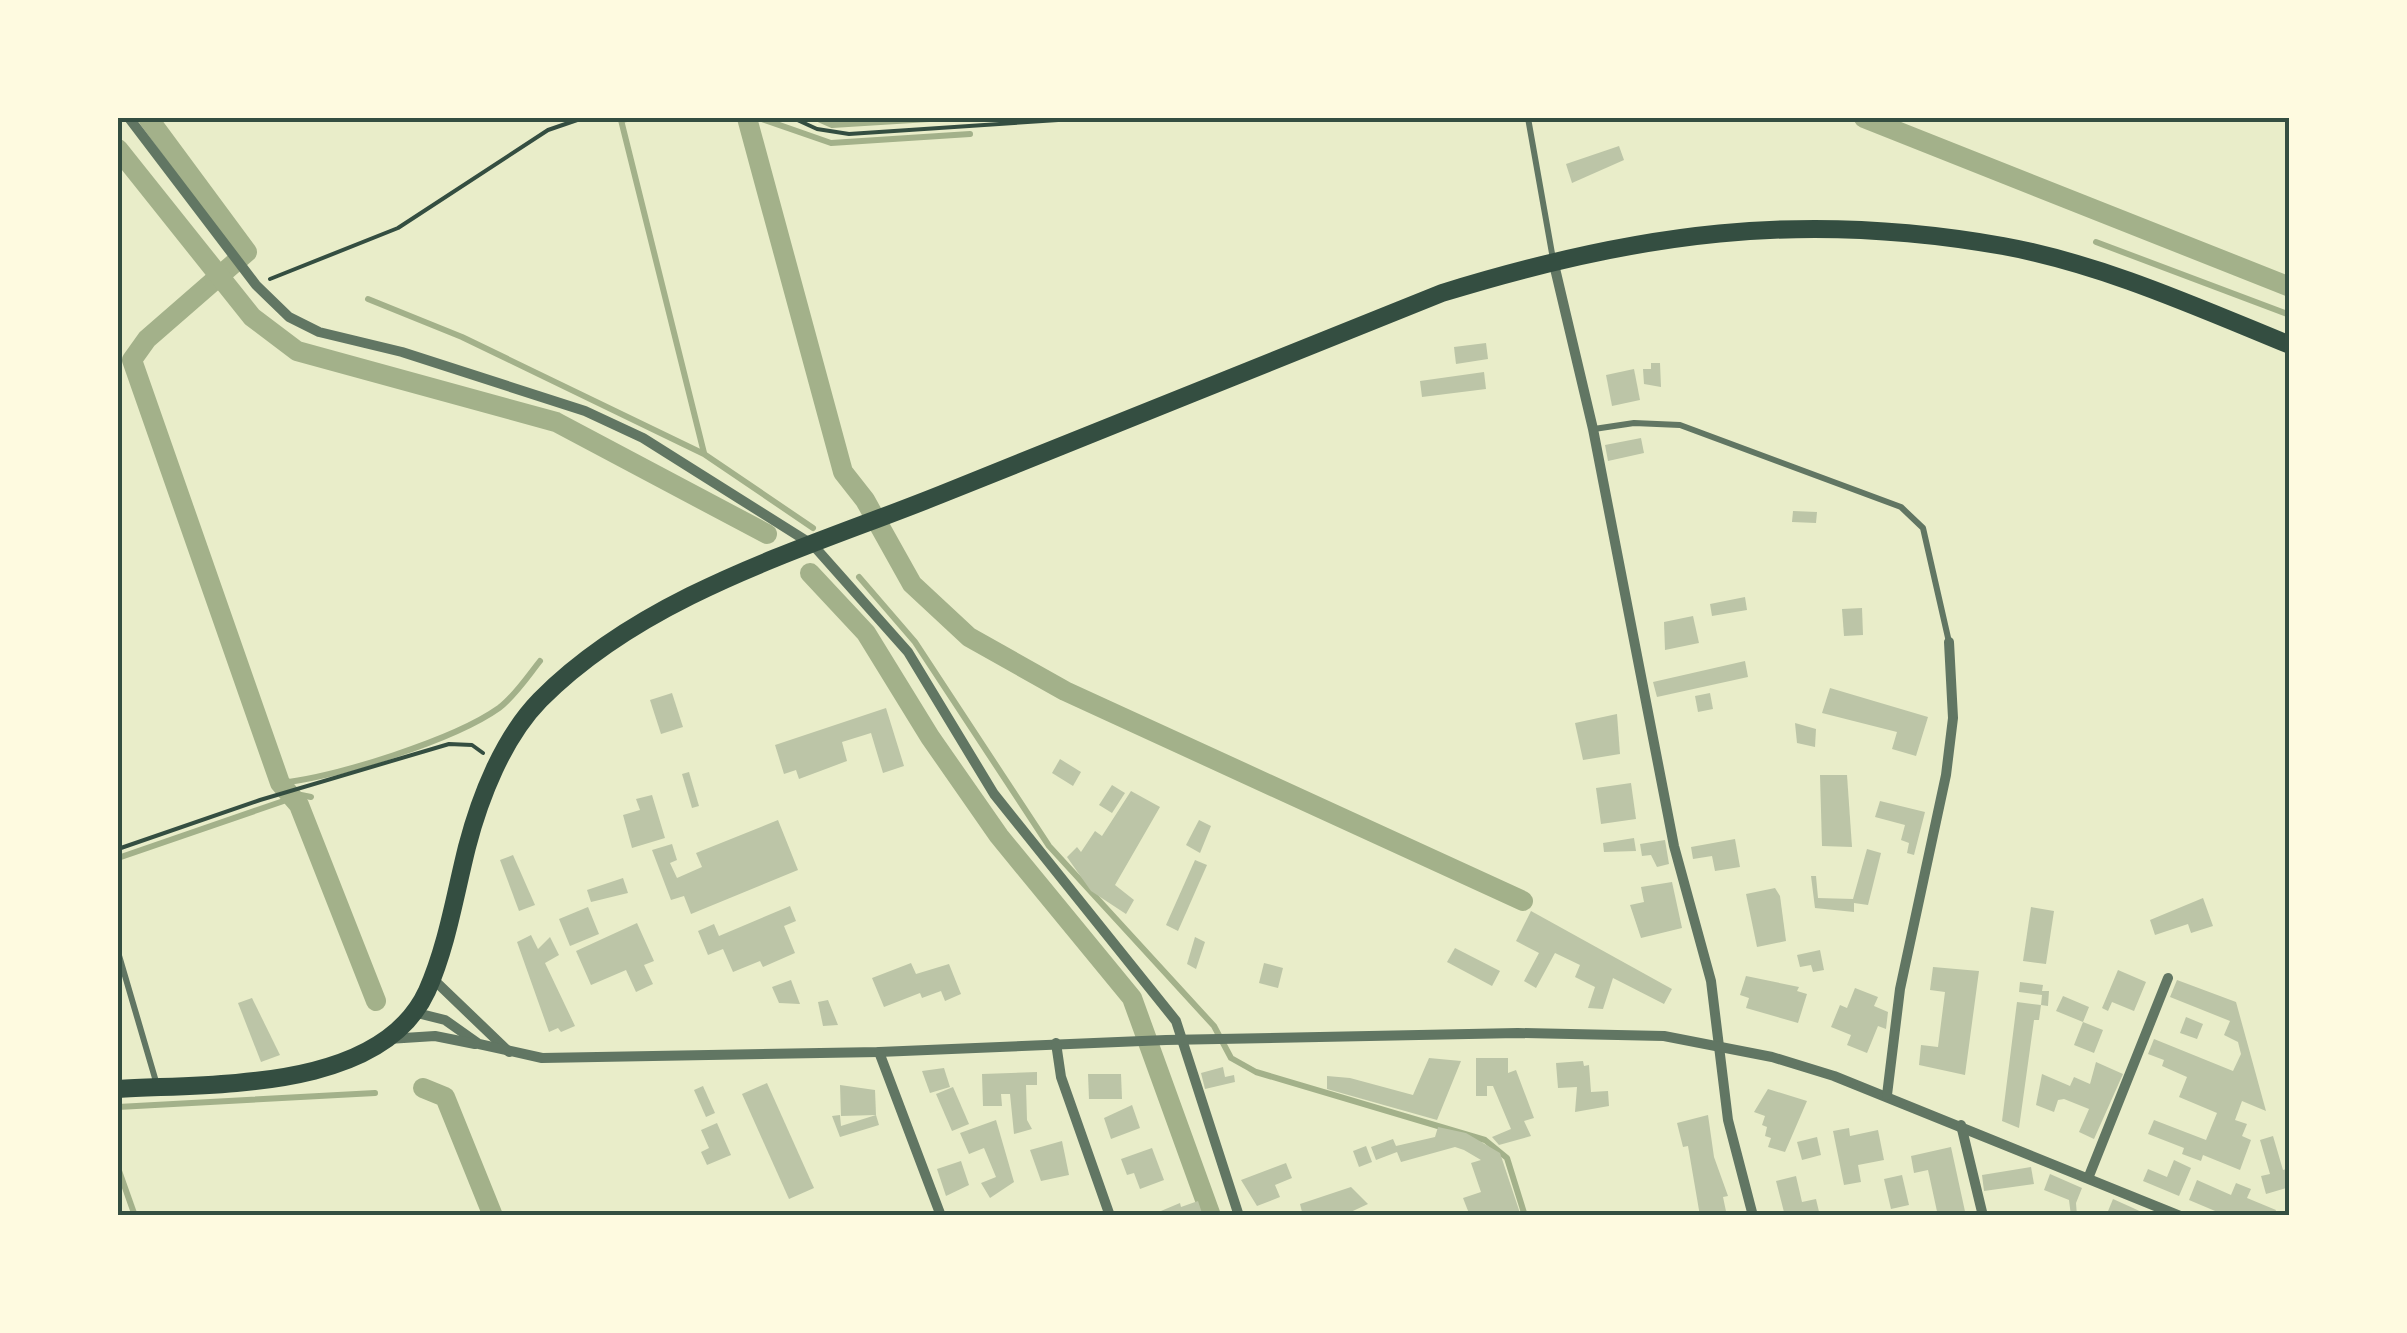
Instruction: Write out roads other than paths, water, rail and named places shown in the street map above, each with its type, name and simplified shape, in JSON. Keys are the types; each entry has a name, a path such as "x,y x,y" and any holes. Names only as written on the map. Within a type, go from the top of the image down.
{"main road":[{"path":"118,1089 270,1080 306,1074 382,1040 413,1012 440,955 476,814 498,766 536,704 599,646 709,589 813,545 1442,293 1553,259 1657,239 1775,228 1882,230 2006,246 2137,283 2290,345"}],"street":[{"path":"128,118 256,285 280,310 309,329 402,352 585,411 643,438 813,545 908,652 994,794 1176,1021 1239,1216"},
{"path":"1553,259 1593,430 1674,846 1710,981 1715,1044 1728,1120 1753,1216"},
{"path":"1887,1096 1900,989 1946,775 1953,718 1950,642"},
{"path":"431,978 510,1053"},
{"path":"2090,1176 2168,978"},
{"path":"413,1012 445,1020 479,1044"},
{"path":"382,1040 435,1036 542,1058 879,1052 1166,1040 1588,1033 1715,1044 1772,1057 1887,1096 2180,1216"},
{"path":"1056,1044 1061,1076 1110,1216"},
{"path":"879,1052 940,1216"},
{"path":"1961,1125 1983,1216"}],"lane":[{"path":"1528,118 1553,259"},
{"path":"1593,430 1634,424 1680,425 1901,506 1923,528 1950,642"},
{"path":"118,952 157,1086"}],"waterway":[{"path":"148,118 247,252 147,339 132,360 280,783 299,805 376,1001"},
{"path":"632,118 621,120 704,453"},
{"path":"737,118 742,118"},
{"path":"747,118 843,472 865,500 912,584 969,637 1065,691 1523,901"},
{"path":"759,118 831,143 970,134"},
{"path":"816,118 832,125 945,118"},
{"path":"1864,118 2290,287"},
{"path":"118,149 252,317 297,351 556,422 767,534"},
{"path":"2096,242 2290,315"},
{"path":"368,299 462,337 704,454 813,528"},
{"path":"810,573 866,633 930,737 999,836 1132,998 1211,1216"},
{"path":"859,577 915,642 1049,846 1214,1026 1231,1058 1256,1072 1485,1140 1507,1158 1525,1216"},
{"path":"280,783 362,765 454,732 499,708 540,661"},
{"path":"118,858 301,795 311,797"},
{"path":"423,1088 445,1097 493,1216"},
{"path":"118,1107 375,1093"},
{"path":"118,1168 135,1216"}]}
